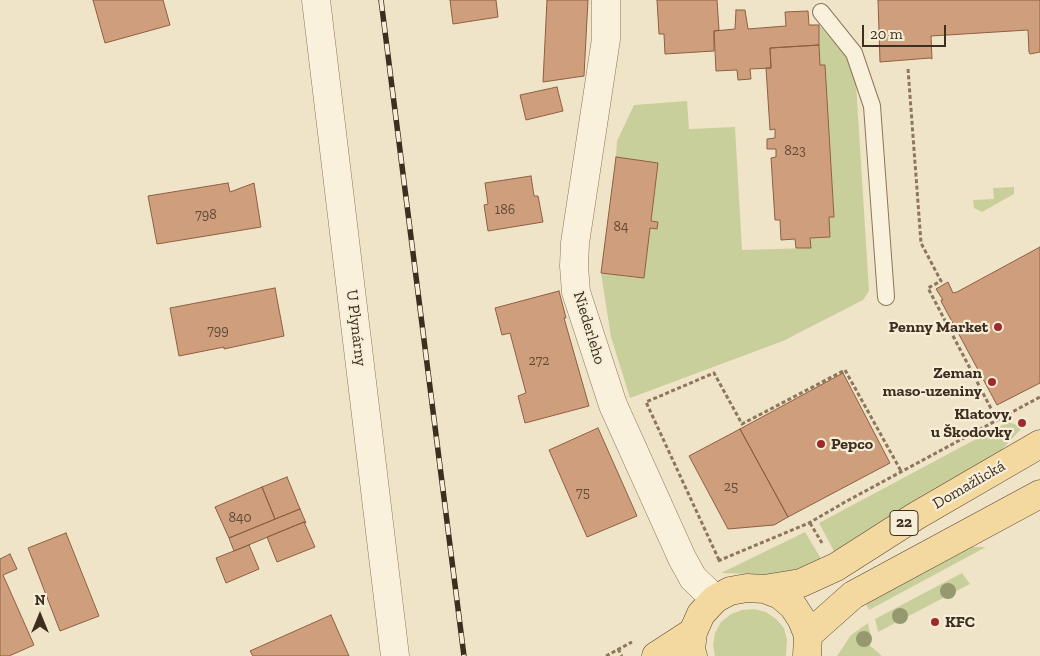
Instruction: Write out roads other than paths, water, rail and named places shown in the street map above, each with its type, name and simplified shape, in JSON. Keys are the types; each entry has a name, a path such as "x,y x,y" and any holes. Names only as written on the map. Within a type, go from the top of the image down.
{"main road":[{"name":"Domažlická","path":"764,589 801,583 836,567 916,516 1040,444"},
{"name":"22","path":"808,646 853,596 1040,494"},
{"name":"22","path":"645,648 693,644 701,614 715,599 730,591 747,588 764,589 780,596 793,606 802,620 808,646"}],"street":[{"name":"U Plynárny","path":"316,0 395,656"},
{"name":"Niederleho","path":"606,0 606,39 575,243 576,292 613,404 682,558 693,578 715,599"}],"lane":[{"path":"821,12 854,53 872,106 886,297"}],"railway":[{"path":"381,0 464,656"}],"place":[{"name":"Penny Market","path":"998,327"},
{"name":"Zeman maso-uzeniny","path":"992,382"},
{"name":"Klatovy, u Škodovky","path":"1022,423"},
{"name":"Pepco","path":"821,444"},
{"name":"KFC","path":"935,622"}]}
